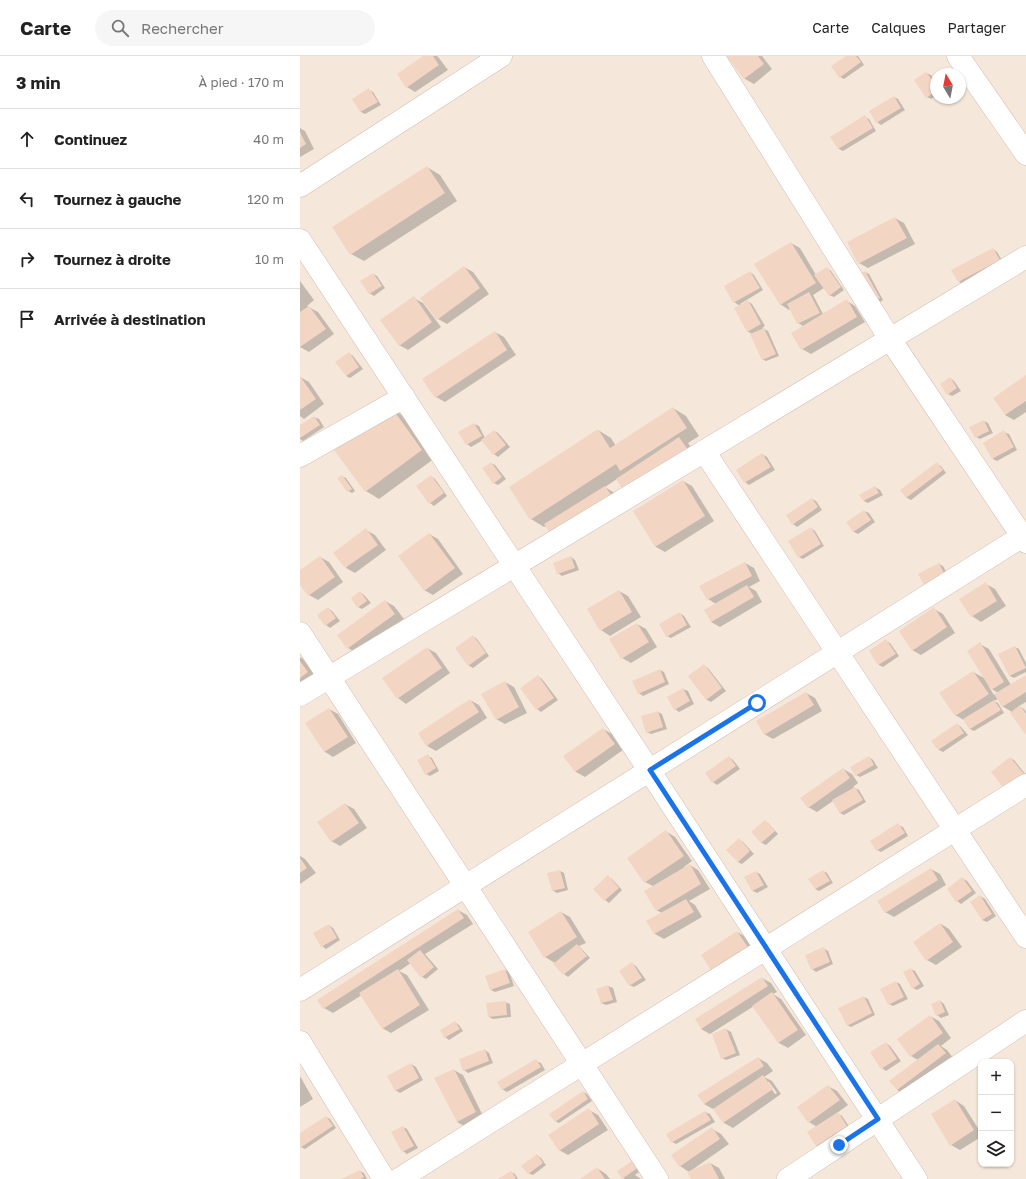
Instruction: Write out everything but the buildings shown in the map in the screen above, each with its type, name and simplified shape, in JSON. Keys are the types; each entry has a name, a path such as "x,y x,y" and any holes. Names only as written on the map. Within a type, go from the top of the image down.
{"street":[{"path":"300,186 502,56"},
{"path":"300,990 838,652 1025,537 890,339 713,56"},
{"path":"958,56 1026,154"},
{"path":"300,240 650,770 916,1179"},
{"path":"300,695 1026,257"},
{"path":"300,456 404,397"},
{"path":"704,451 1026,937"},
{"path":"300,634 657,1179"},
{"path":"399,1179 1026,785"},
{"path":"788,1179 1026,1022"},
{"path":"300,1042 384,1179"}],"shaded area":[{"path":"300,56 1026,56 1026,1179 300,1179"}],"route":[{"path":"757,703 650,770 765,949 878,1119 839,1145"}]}
